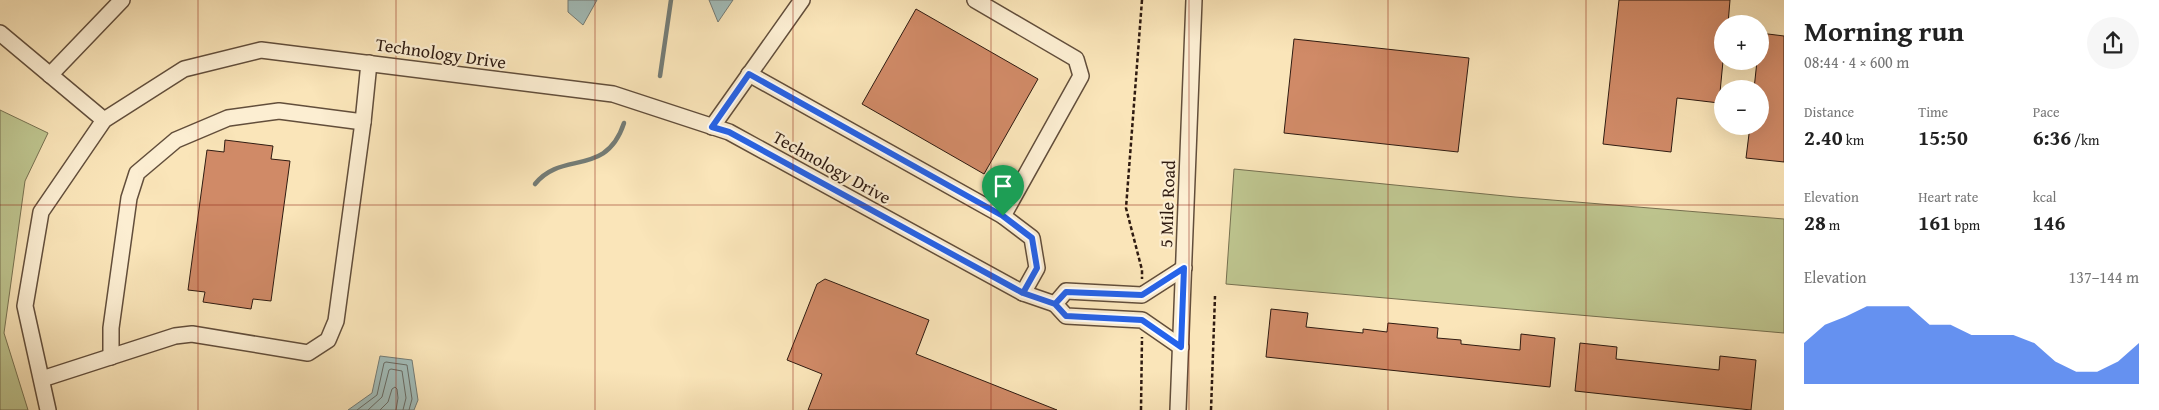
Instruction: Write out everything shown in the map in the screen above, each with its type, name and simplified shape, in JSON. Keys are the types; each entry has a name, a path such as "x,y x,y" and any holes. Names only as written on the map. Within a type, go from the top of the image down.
{"street":[{"path":"50,75 122,0"},
{"path":"712,127 802,0"},
{"path":"975,0 1076,59 1081,76 1003,216"},
{"name":"5 Mile Road","path":"1178,410 1194,0"},
{"path":"0,33 104,120"},
{"name":"Technology Drive","path":"48,410 25,306 41,212 104,120 184,69 261,50 613,94 729,132 1023,293 1055,304 1066,316 1142,320"},
{"path":"42,379 175,336 192,334 308,353 328,340 336,321 364,122 369,63"},
{"path":"749,74 1003,216 1032,238 1037,268 1023,293"},
{"path":"111,357 111,328 126,217 129,198 137,173 176,140 228,118 279,111 364,122"},
{"path":"1055,304 1066,292 1142,295 1184,268"},
{"path":"1142,320 1181,347"}],"path":[{"path":"1142,0 1126,208 1142,270 1142,295"},
{"path":"1210,410 1215,296"},
{"path":"1142,320 1142,410"}],"green space":[{"path":"0,110 48,133 25,181 4,333 28,410 0,410"},
{"path":"1234,169 1515,197 1784,219 1784,333 1226,284"}],"water":[{"path":"568,0 597,0 583,25 568,12"},
{"path":"709,0 733,0 718,22"},
{"path":"380,356 412,360 418,400 414,410 348,410 372,393"}],"building":[{"path":"1619,0 1730,0 1729,15 1714,15 1714,70 1722,70 1721,80 1714,80 1714,102 1677,98 1671,152 1603,144"},
{"path":"916,9 1038,79 984,174 862,104"},
{"path":"1769,34 1784,36 1784,162 1746,158 1749,135 1769,135 1769,80 1755,80 1756,70 1769,70"},
{"path":"1294,39 1469,58 1458,152 1284,133"},
{"path":"225,140 273,146 271,159 290,161 271,301 253,299 251,309 203,302 205,292 188,290 207,150 224,152"},
{"path":"825,279 929,320 916,354 1057,410 808,410 822,374 787,360 817,284"},
{"path":"1271,309 1308,313 1306,327 1363,333 1363,329 1387,332 1388,323 1438,328 1437,338 1461,340 1461,344 1520,350 1521,334 1555,338 1550,387 1266,357"},
{"path":"1580,343 1617,347 1616,359 1719,370 1720,356 1756,360 1751,410 1575,391"}],"waterway":[{"path":"660,76 671,0"},
{"path":"535,184 546,174 558,168 595,158 606,151 616,140 624,123"}],"route":[{"path":"1003,216 749,74 712,127 729,132 1023,293 1055,304 1066,316 1142,320 1181,347 1184,268 1142,295 1066,292 1055,304 1023,293 1037,268 1032,238 1003,216"}]}
